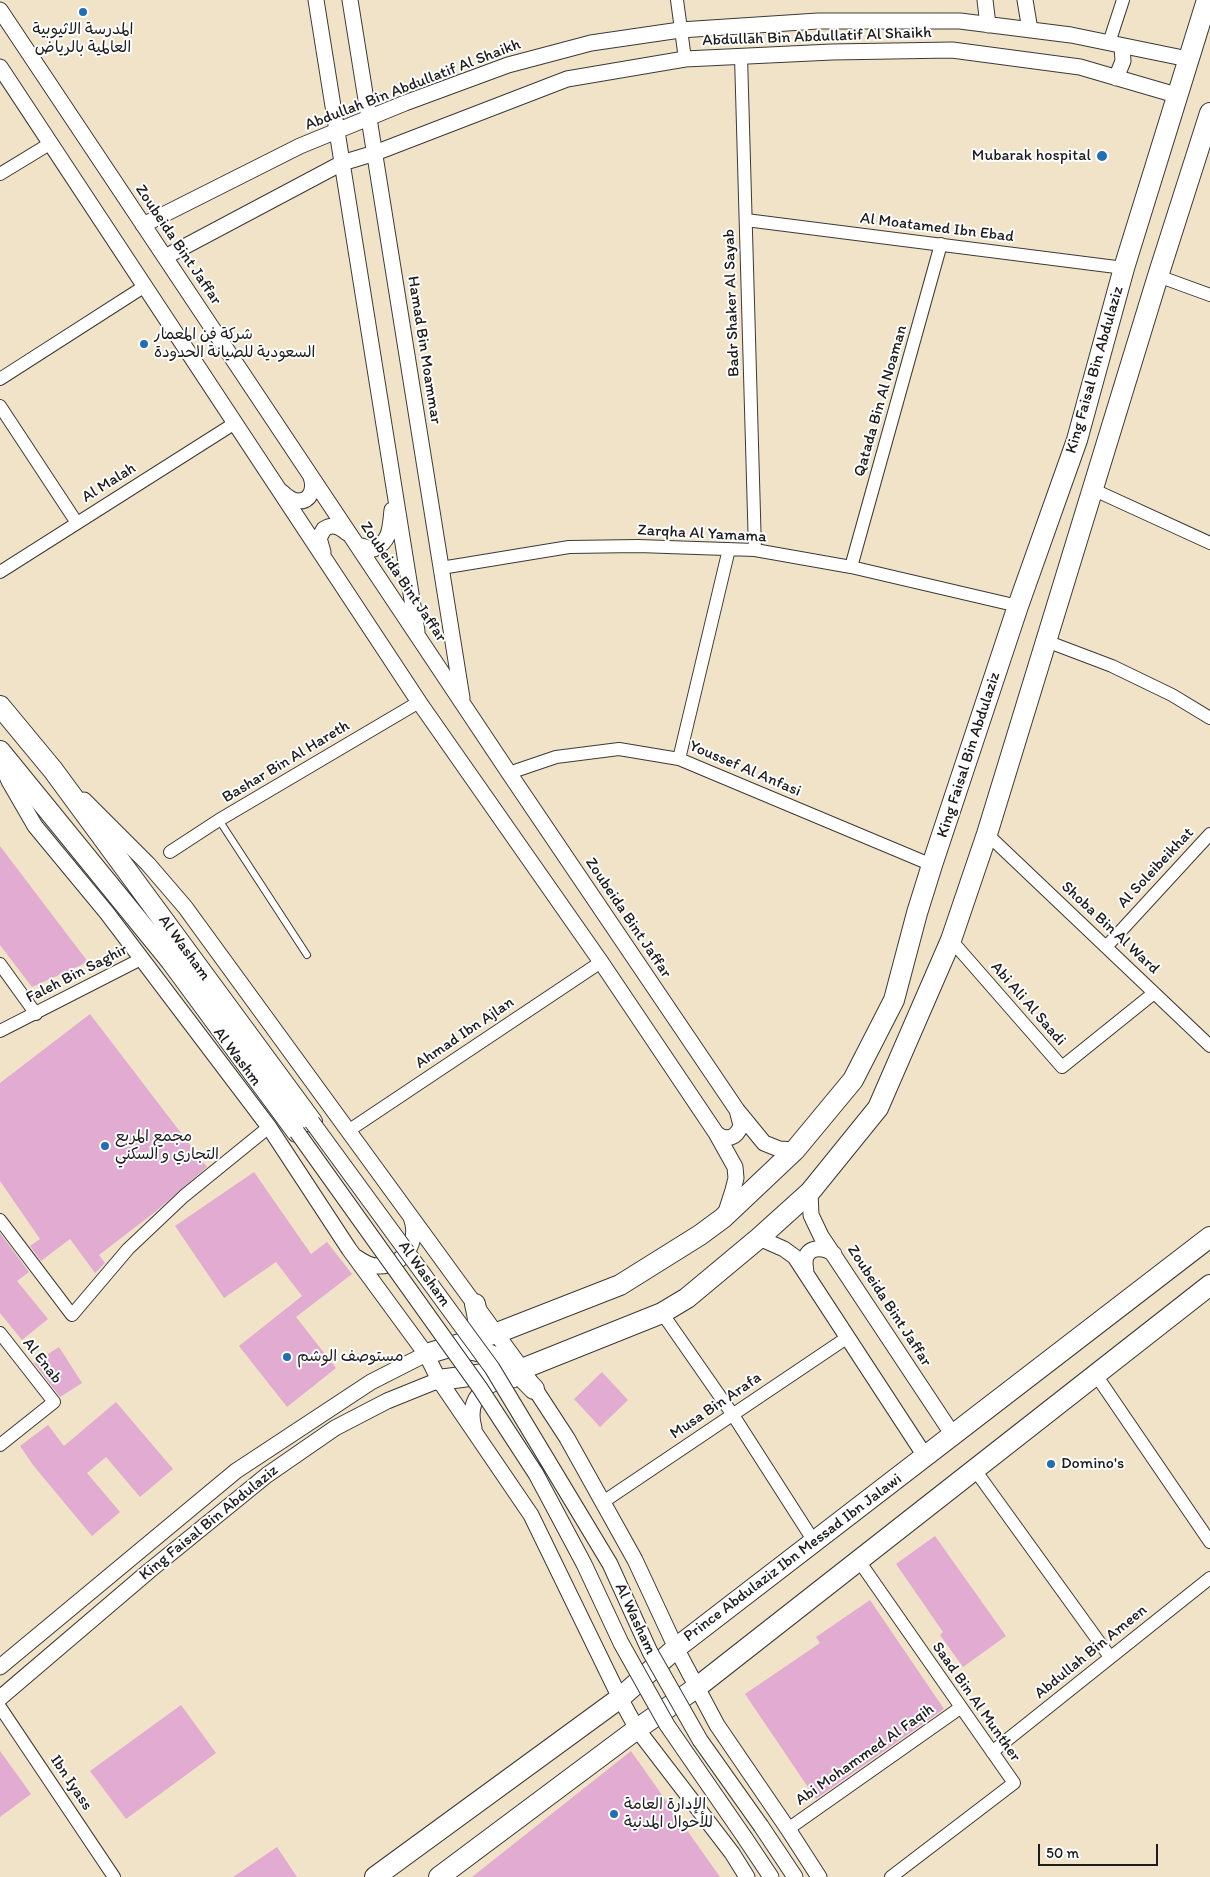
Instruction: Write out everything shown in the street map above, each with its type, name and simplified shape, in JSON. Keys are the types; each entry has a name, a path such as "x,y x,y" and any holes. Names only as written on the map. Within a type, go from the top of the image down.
{"main road":[{"name":"King Faisal Bin Abdulaziz","path":"426,1354 483,1340 620,1284 700,1235 724,1218 795,1150 853,1080 894,1000 932,865 1018,606 1077,440 1124,268 1176,95 1207,0"},
{"name":"King Faisal Bin Abdulaziz","path":"439,1380 519,1369 662,1313 687,1298 759,1238 810,1192 878,1108 951,940 986,834 1158,276 1209,120"},
{"name":"Al Washam","path":"0,706 53,770 305,1127"},
{"name":"Al Washam","path":"0,751 305,1127"},
{"name":"Prince Abdulaziz Ibn Messad Ibn Jalawi","path":"374,1877 620,1698 676,1648 1210,1238"},
{"path":"439,1877 637,1729 696,1688 1210,1285"},
{"path":"475,1304 483,1340 489,1353 519,1369 534,1389"},
{"path":"439,1380 459,1370 483,1340"}],"street":[{"path":"316,0 418,637"},
{"name":"Hamad Bin Moammar","path":"350,0 463,705"},
{"path":"677,0 680,30 686,59"},
{"path":"985,0 988,25"},
{"path":"1025,0 1030,30"},
{"path":"1116,78 1123,62 1115,44 1123,0"},
{"name":"Zoubeida Bint Jaffar","path":"0,10 509,774 737,1110 764,1143 779,1149 795,1150"},
{"name":"Abdullah Bin Abdullatif Al Shaikh","path":"143,225 300,146 406,103 508,65 591,42 680,30 818,21 960,21 1071,35 1188,59"},
{"name":"Abdullah Bin Abdullatif Al Shaikh","path":"165,257 342,163 375,153 567,80 686,59 832,52 952,50 1080,67 1176,95"},
{"name":"Badr Shaker Al Sayab","path":"741,56 755,550"},
{"path":"0,67 419,702 601,962 716,1133 735,1167 734,1190 724,1218"},
{"path":"0,174 51,143"},
{"name":"Al Moatamed Ibn Ebad","path":"746,220 1124,268"},
{"name":"Qatada Bin Al Noaman","path":"851,567 941,244"},
{"path":"1158,276 1210,295"},
{"path":"0,379 145,286"},
{"path":"0,406 77,523"},
{"name":"Al Malah","path":"0,572 235,422"},
{"path":"281,492 295,501 303,500 310,496 313,488 312,479 307,471"},
{"path":"325,559 319,543 321,533 328,526 338,526 354,541 374,549 386,541 390,532 394,486"},
{"path":"1092,489 1210,543"},
{"name":"Zarqha Al Yamama","path":"441,568 569,547 638,546 755,550 851,567 1018,606"},
{"path":"679,758 729,549"},
{"path":"1046,641 1112,666 1172,695 1210,718"},
{"name":"Bashar Bin Al Hareth","path":"170,852 219,820 419,702"},
{"name":"Youssef Al Anfasi","path":"509,774 556,757 619,749 679,758 932,865"},
{"name":"Al Washm","path":"0,760 9,781 35,826 107,912 269,1127 349,1249 426,1354 439,1380"},
{"path":"53,770 148,864 185,907 475,1304"},
{"name":"Shoba Bin Al Ward","path":"986,834 1209,1044"},
{"name":"Al Soleibeikhat","path":"1106,947 1210,834"},
{"name":"Abi Ali Al Saadi","path":"951,940 1062,1067 1154,993"},
{"name":"Faleh Bin Saghir","path":"0,1031 141,959"},
{"name":"Ahmad Ibn Ajlan","path":"348,1131 601,962"},
{"path":"0,964 36,1014"},
{"path":"716,1133 724,1138 737,1134 741,1125 737,1110"},
{"path":"0,1220 72,1315 128,1249 184,1196 269,1127"},
{"name":"Al Washam","path":"305,1127 492,1368 610,1564 650,1652 700,1740 795,1877"},
{"name":"Al Washam","path":"305,1127 536,1474 584,1564 621,1643 667,1725 771,1877"},
{"name":"Zoubeida Bint Jaffar","path":"810,1192 811,1215 821,1236 953,1435"},
{"path":"349,1249 356,1258 366,1264 377,1266 389,1265 399,1260 408,1252 413,1236 412,1219 406,1209"},
{"path":"759,1238 784,1249 795,1257 925,1456"},
{"path":"806,1275 806,1256 811,1250 826,1248 834,1254"},
{"path":"662,1313 733,1415 815,1543"},
{"name":"Al Enab","path":"0,1333 54,1402 0,1444"},
{"name":"Musa Bin Arafa","path":"603,1502 848,1338"},
{"path":"483,1340 519,1369"},
{"name":"King Faisal Bin Abdulaziz","path":"0,1667 236,1471 371,1382 426,1354"},
{"path":"1096,1375 1210,1542"},
{"path":"439,1380 531,1515 637,1729 732,1853 747,1877"},
{"name":"King Faisal Bin Abdulaziz","path":"0,1698 141,1577 267,1474 335,1428 387,1401 439,1380"},
{"path":"474,1432 471,1419 473,1406 478,1395 488,1386 499,1380 512,1380 524,1383 534,1389"},
{"name":"Al Washam","path":"534,1389 567,1438 635,1560 676,1648 717,1725 788,1828 819,1877"},
{"path":"975,1470 1110,1657"},
{"name":"Saad Bin Al Munther","path":"858,1561 1014,1783 891,1877"},
{"name":"Abdullah Bin Ameen","path":"992,1752 1210,1578"},
{"name":"Ibn Iyass","path":"0,1707 114,1877"},
{"name":"Abi Mohammed Al Faqih","path":"788,1828 960,1708"}],"lane":[{"path":"219,820 307,955"}],"building":[{"path":"0,846 88,962 32,987 0,945"},
{"name":"مجمع المربع التجاري و السكني","path":"90,1014 207,1167 155,1212 99,1255 105,1263 95,1273 70,1239 41,1261 30,1246 40,1239 0,1181 0,1083"},
{"path":"254,1172 311,1254 327,1242 352,1274 296,1317 336,1368 287,1407 239,1346 302,1296 276,1262 224,1298 175,1226"},
{"path":"0,1233 29,1272 17,1281 48,1319 22,1340 0,1313"},
{"path":"59,1347 82,1383 60,1397 34,1363"},
{"path":"602,1372 628,1400 600,1427 574,1399"},
{"path":"116,1402 173,1469 140,1497 106,1457 87,1473 120,1512 92,1536 33,1465 20,1446 48,1425 64,1446"},
{"path":"935,1536 1006,1636 963,1667 940,1635 943,1632 896,1564"},
{"path":"870,1600 944,1709 816,1799 745,1694 820,1643 816,1637"},
{"path":"181,1705 216,1753 126,1819 90,1771"},
{"path":"0,1751 31,1794 0,1817"},
{"name":"الإدارة العامة للأحوال المدنية","path":"631,1751 720,1877 472,1877"},
{"path":"277,1847 297,1877 233,1877"}],"place":[{"name":"المدرسة الاثيوبية العالمية بالرياض","path":"83,12"},
{"name":"Mubarak hospital","path":"1102,156"},
{"name":"شركة فن المعمار السعودية للصيانة الحدودة","path":"144,344"},
{"name":"مجمع المربع التجاري و السكني","path":"105,1146"},
{"name":"مستوصف الوشم","path":"287,1357"},
{"name":"Domino's","path":"1051,1464"},
{"name":"الإدارة العامة للأحوال المدنية","path":"614,1814"}]}
